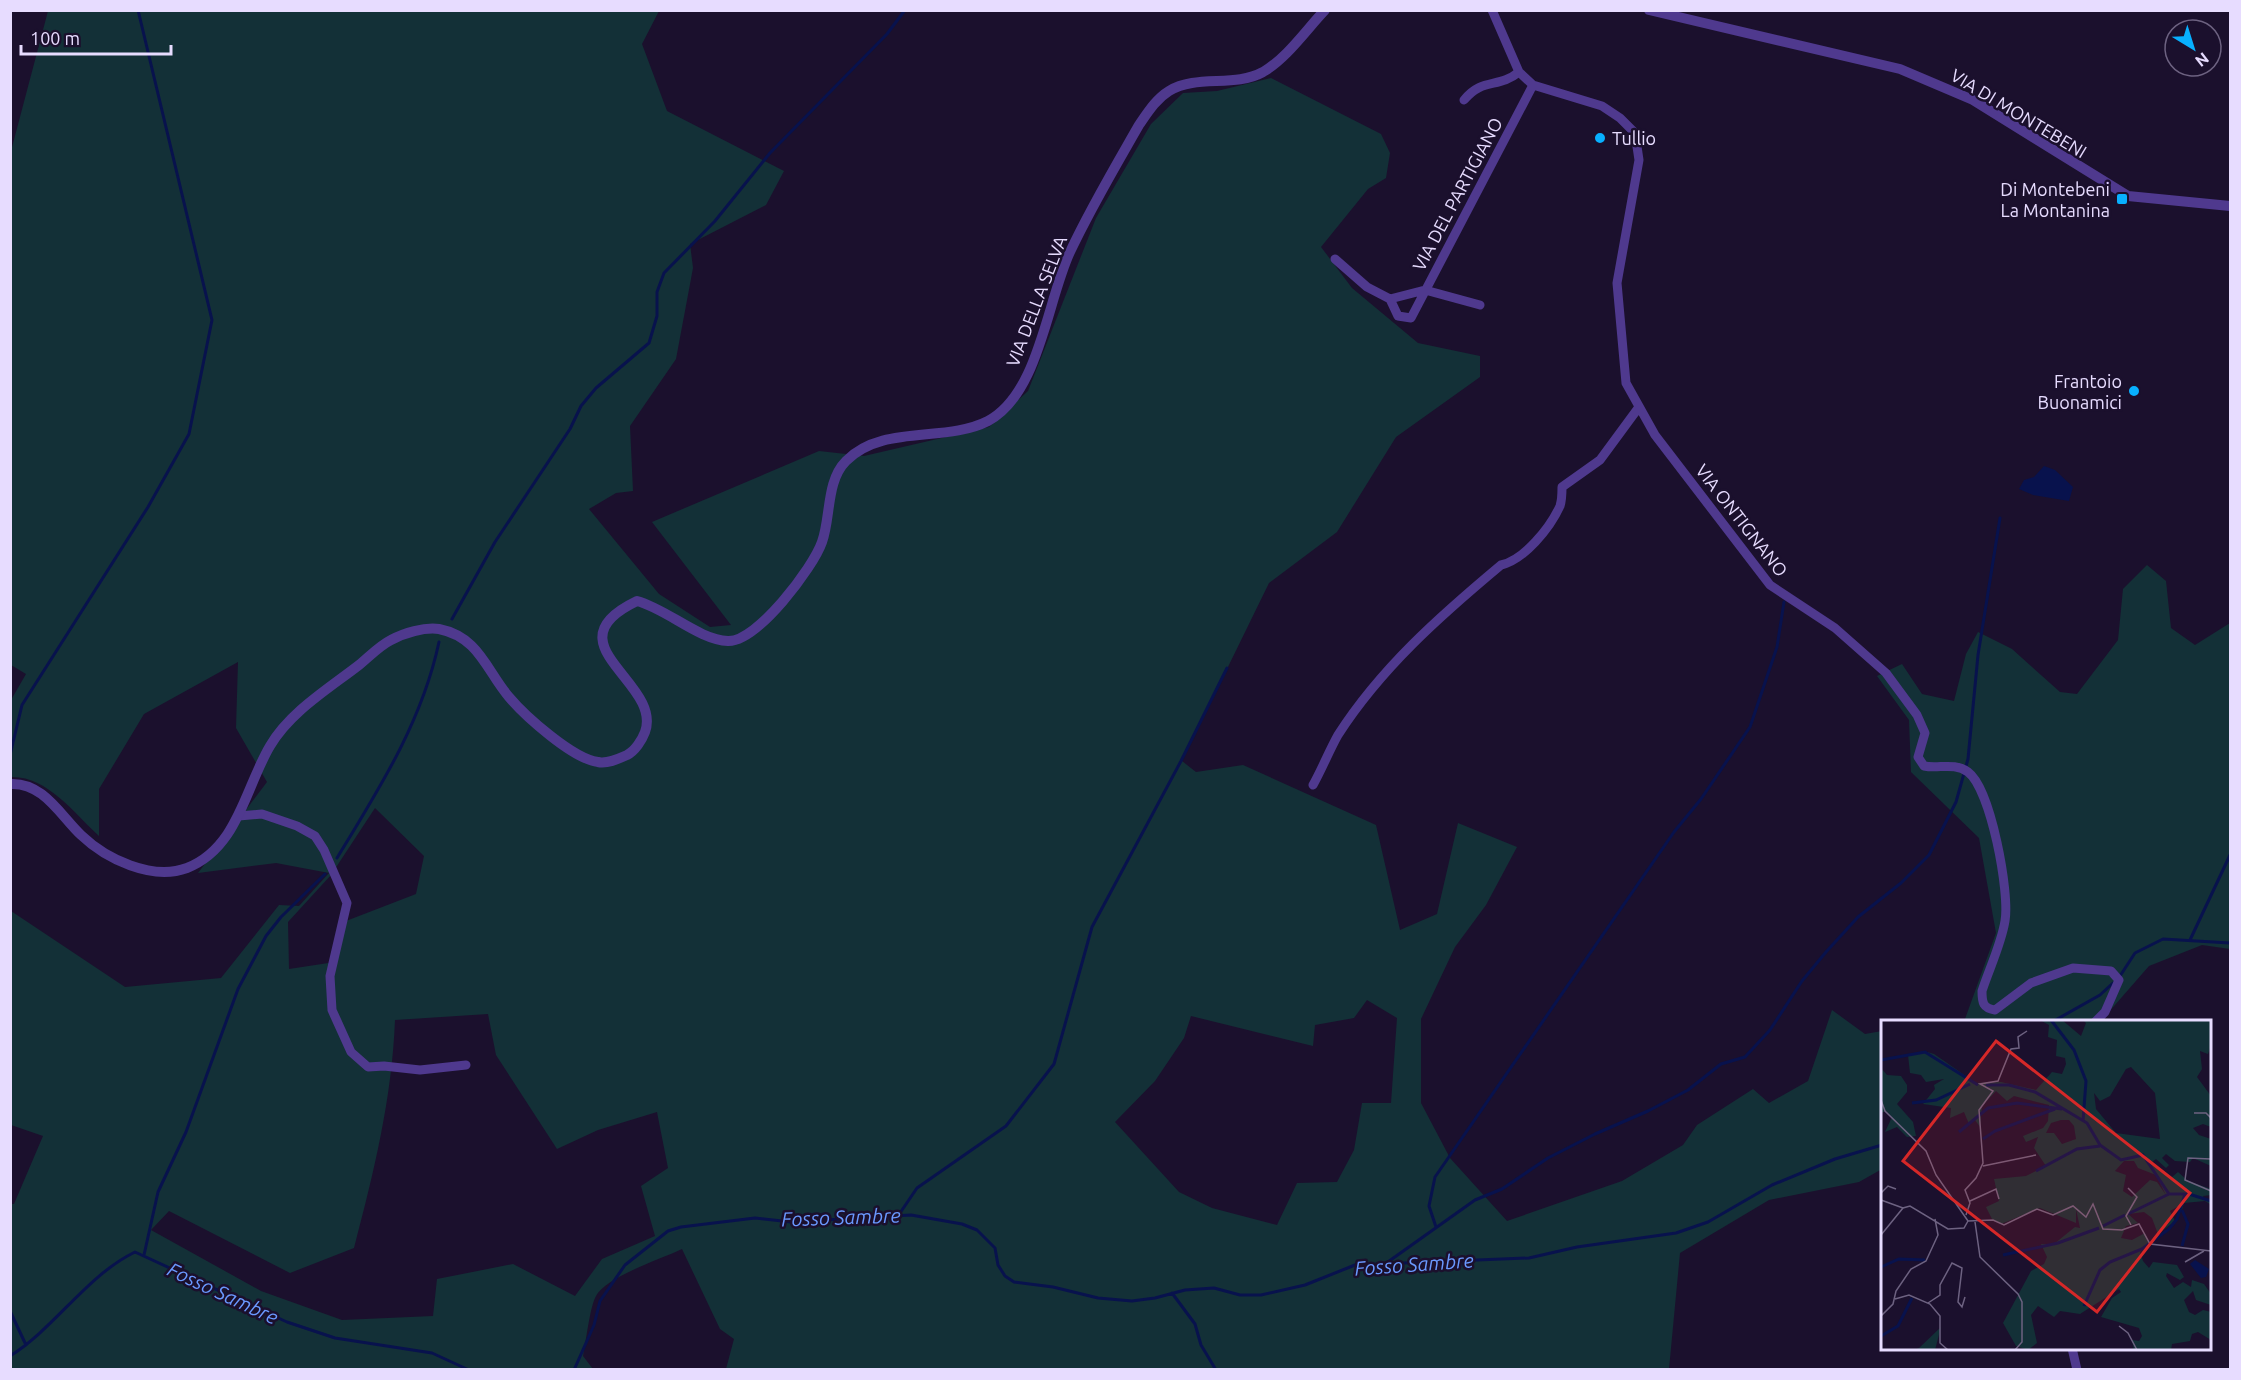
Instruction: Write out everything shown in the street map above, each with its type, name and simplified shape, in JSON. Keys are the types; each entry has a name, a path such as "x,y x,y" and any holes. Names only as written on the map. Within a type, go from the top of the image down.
{"street":[{"name":"VIA DELLA SELVA","path":"12,784 26,784 36,789 83,837 103,852 139,869 164,872 186,868 207,857 239,816 269,747 282,729 390,640 419,630 437,629 472,644 519,707 585,758 599,762 610,761 629,754 642,738 647,726 638,694 612,665 604,646 604,630 609,618 618,610 637,601 654,605 710,637 729,641 744,637 760,626 809,567 826,530 838,471 858,450 888,440 948,432 987,421 1006,407 1019,389 1033,359 1069,254 1134,134 1152,106 1169,91 1179,86 1227,82 1262,72 1325,10"},
{"name":"VIA ONTIGNANO","path":"1492,10 1519,72 1533,85 1602,106 1620,118 1635,133 1639,160 1617,282 1626,383 1654,435 1770,585 1835,628 1886,673 1917,715 1925,732 1918,757 1924,766 1936,769 1954,765 1969,773 1980,790 2000,849 2005,920 1982,991 1982,1003 1988,1009 1995,1010 2031,983 2073,968 2111,971 2119,980 2105,1012 2097,1020"},
{"name":"VIA DI MONTEBENI","path":"1649,10 1900,69 1973,100 2128,196 2230,206"},
{"path":"1464,100 1474,88 1510,79 1519,72"},
{"name":"VIA DEL PARTIGIANO","path":"1390,299 1398,316 1411,318 1533,85"},
{"path":"1335,259 1367,287 1390,299 1425,290 1480,305"},
{"path":"1313,785 1338,736 1398,659 1441,615 1501,566 1514,562 1541,533 1560,505 1562,487 1600,460 1639,407"},
{"path":"239,816 262,814 297,826 315,836 324,850 347,903 330,976 332,1010 351,1052 368,1067 384,1066 420,1070 465,1065"},
{"path":"2072,1350 2077,1370"}],"green space":[{"path":"48,11 659,11 642,44 667,111 784,171 766,205 690,244 693,268 676,359 630,426 633,491 616,493 589,509 659,594 710,627 731,625 652,522 819,451 864,456 989,427 1028,391 1096,218 1151,124 1183,93 1217,91 1271,78 1381,134 1390,153 1386,178 1368,189 1321,247 1352,288 1418,343 1480,356 1480,377 1396,437 1337,532 1269,583 1182,761 1196,772 1243,765 1376,825 1400,930 1437,914 1458,823 1517,847 1486,905 1455,947 1421,1019 1421,1103 1450,1158 1507,1221 1622,1181 1683,1145 1697,1125 1753,1089 1769,1103 1808,1081 1832,1010 1865,1034 1881,1031 1881,1170 1859,1182 1769,1200 1680,1253 1669,1369 726,1369 734,1339 720,1329 682,1249 622,1275 596,1296 583,1356 593,1369 11,1369 11,1204 14,1204 43,1136 11,1125 11,911 125,987 221,978 279,905 299,906 329,873 276,863 198,873 267,782 236,728 238,662 144,714 99,789 99,836 48,789 24,778 11,777 11,700 26,674 11,665 11,151","holes":["375,808 424,856 416,894 346,921 335,962 289,969 288,922 331,875","1367,1000 1397,1018 1391,1103 1362,1103 1354,1150 1337,1182 1297,1183 1277,1225 1212,1208 1179,1192 1115,1122 1155,1081 1184,1038 1191,1016 1313,1046 1315,1025 1354,1018","488,1014 496,1055 557,1149 598,1130 657,1112 668,1168 641,1186 655,1236 602,1259 575,1296 513,1264 437,1279 433,1316 342,1320 261,1291 151,1230 169,1211 290,1273 354,1248 386,1106 395,1020"]},
{"path":"2147,565 2166,581 2171,628 2195,645 2230,623 2230,949 2202,945 2149,966 2102,1020 1964,1020 1996,933 1979,838 1911,772 1909,720 1877,676 1902,664 1922,694 1954,701 1966,654 1978,632 2012,649 2060,692 2077,694 2118,640 2123,589"}],"shaded area":[{"path":"2044,466 2055,470 2073,487 2069,501 2033,495 2019,489 2024,480 2034,477"}],"waterway":[{"path":"10,755 22,705 148,507 189,434 212,320 138,10"},
{"path":"452,619 495,542 570,429 581,406 596,388 649,343 657,316 657,292 664,273 715,221 770,153 887,34 905,10"},
{"path":"1385,1264 1475,1200 1502,1189 1548,1158 1688,1090 1721,1064 1745,1057 1770,1030 1802,981 1826,952 1858,917 1901,883 1929,855 1956,802 1968,759 1978,655 2000,518"},
{"path":"1436,1227 1429,1206 1435,1177 1674,832 1701,799 1750,727 1777,647 1784,602"},
{"path":"337,858 383,780 410,727 422,700 439,642"},
{"path":"900,1213 917,1188 1006,1126 1054,1064 1092,927 1181,761 1227,668"},
{"path":"2190,940 2230,855"},
{"path":"144,1255 158,1192 186,1132 238,989 266,936 281,917 325,874"},
{"name":"Fosso Sambre","path":"2120,976 2135,953 2163,939 2230,943"},
{"name":"Fosso Sambre","path":"2056,1020 2100,995 2113,983"},
{"name":"Fosso Sambre","path":"574,1370 594,1325 600,1301 625,1265 668,1231 681,1227 755,1218 791,1222 911,1215 962,1224 977,1230 995,1248 998,1265 1005,1276 1014,1282 1053,1287 1098,1298 1132,1301 1185,1290 1214,1288 1240,1295 1261,1295 1305,1285 1355,1265 1529,1258 1577,1247 1676,1233 1708,1222 1772,1185 1835,1159 1881,1145"},
{"name":"Fosso Sambre","path":"10,1356 42,1331 101,1274 135,1252 287,1322 335,1338 432,1353 469,1370"},
{"path":"1172,1293 1195,1324 1201,1345 1216,1370"},
{"path":"10,1311 26,1345"}],"place":[{"name":"Tullio","path":"1600,138"},
{"name":"Di Montebeni La Montanina","path":"2122,199"},
{"name":"Frantoio Buonamici","path":"2134,391"}]}
